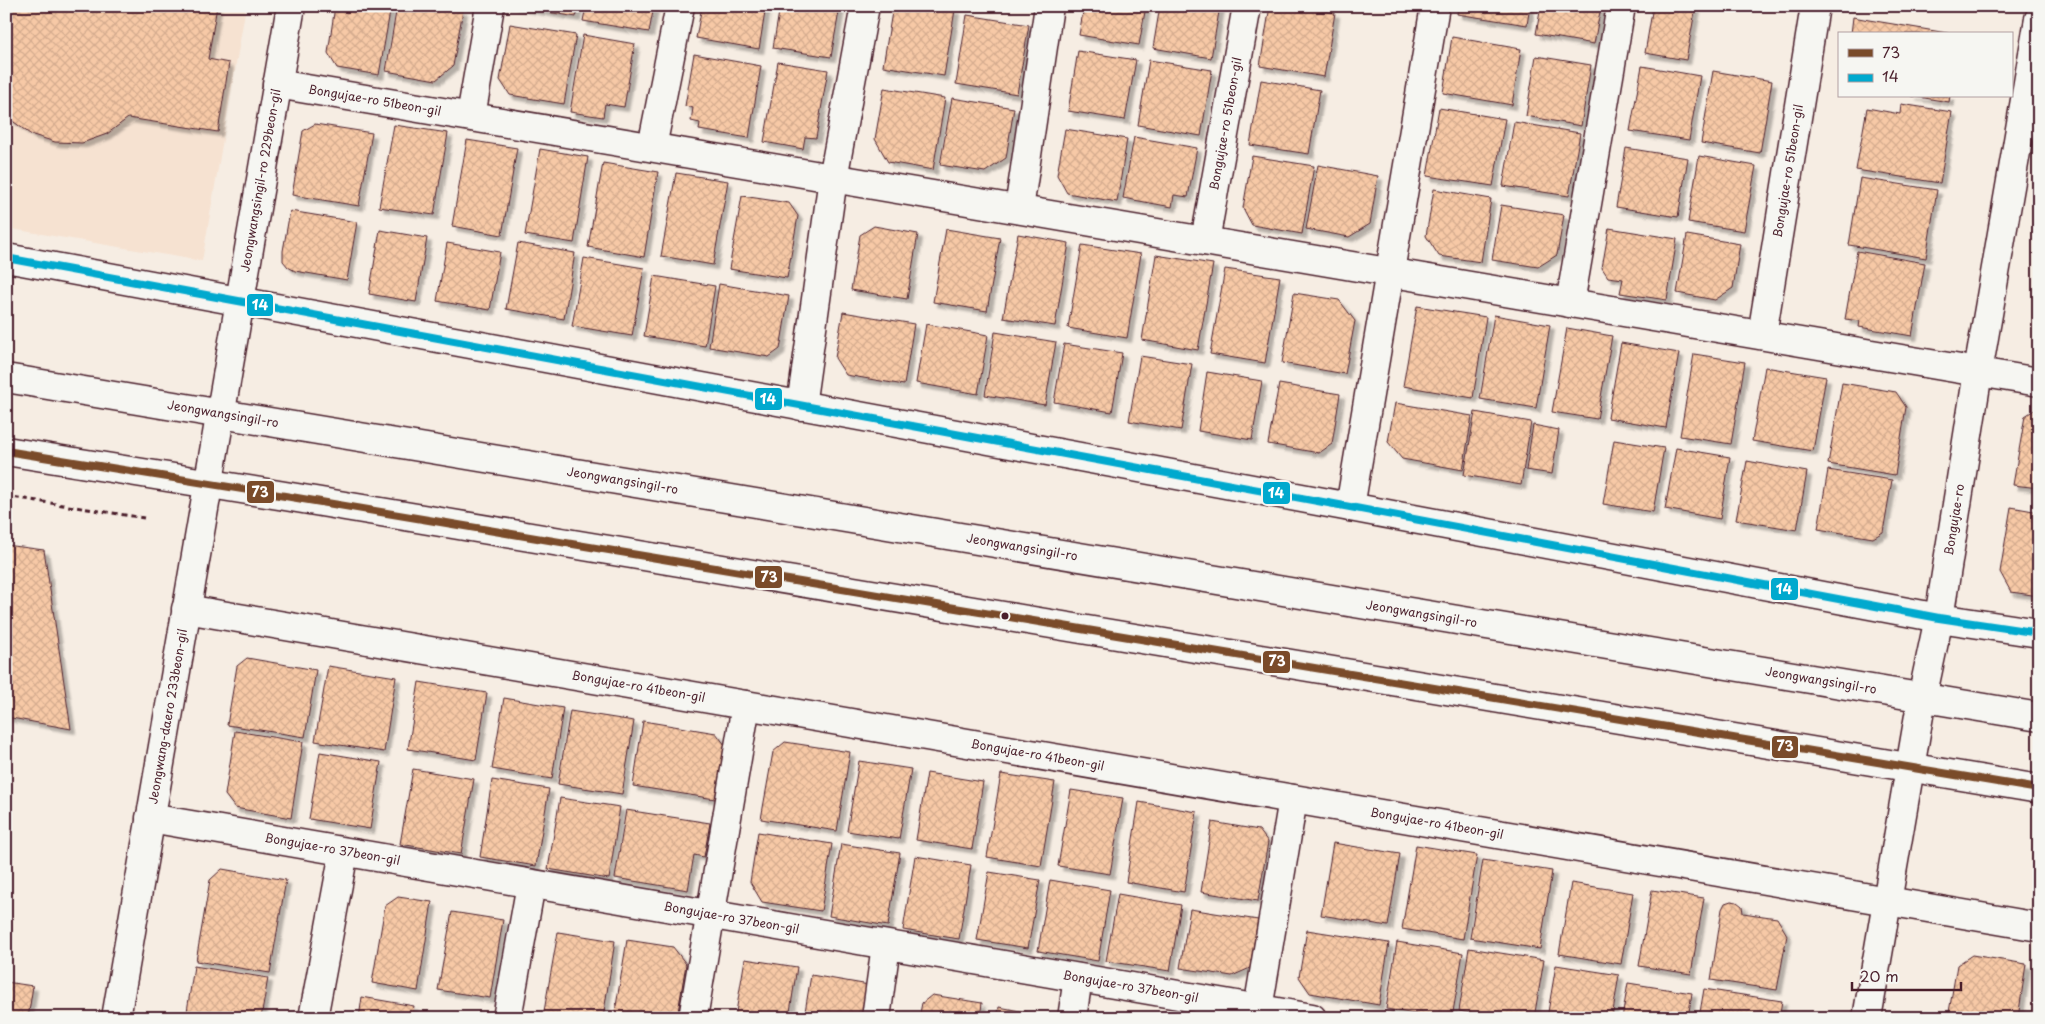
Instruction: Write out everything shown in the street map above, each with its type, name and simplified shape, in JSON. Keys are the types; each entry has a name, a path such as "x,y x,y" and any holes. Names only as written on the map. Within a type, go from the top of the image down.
{"street":[{"name":"Jeongwangsingil-ro 229beon-gil","path":"220,413 291,6"},
{"path":"471,116 490,6"},
{"path":"652,147 680,6"},
{"path":"801,406 833,178 865,6"},
{"path":"1019,209 1049,6"},
{"name":"Bongujae-ro 51beon-gil","path":"1205,241 1247,6"},
{"path":"1350,507 1435,6"},
{"path":"1570,303 1621,6"},
{"name":"Bongujae-ro 51beon-gil","path":"1762,335 1815,6"},
{"name":"Bongujae-ro","path":"1867,1018 1922,698 1940,618 1978,372 2039,20"},
{"name":"Bongujae-ro 51beon-gil","path":"277,84 2039,382"},
{"path":"6,258 1940,618 2039,633"},
{"name":"Jeongwangsingil-ro","path":"6,378 2039,717"},
{"name":"Jeongwang-daero 233beon-gil","path":"116,1018 220,413"},
{"path":"6,451 2039,789"},
{"name":"Bongujae-ro 41beon-gil","path":"186,609 2039,927"},
{"path":"693,1018 746,704"},
{"path":"1258,1009 1293,799"},
{"name":"Bongujae-ro 37beon-gil","path":"150,818 1312,1018"},
{"path":"313,1018 344,852"},
{"path":"507,1018 531,884"},
{"path":"876,1018 886,945"},
{"path":"1072,1018 1078,978"}],"path":[{"path":"6,496 144,518"}],"shaded area":[{"path":"6,6 246,6 202,261 6,228"}],"building":[{"path":"6,6 217,6 208,59 229,63 218,132 128,118 107,134 82,143 55,142 30,134 6,116"},
{"path":"335,6 391,6 379,75 337,68 328,53"},
{"path":"397,6 439,6 463,10 453,66 436,80 386,71"},
{"path":"513,6 578,6 576,17"},
{"path":"586,6 654,6 649,32 583,21"},
{"path":"702,6 766,6 759,49 696,38"},
{"path":"780,6 840,6 831,57 773,48"},
{"path":"893,6 931,6 955,10 944,76 883,66"},
{"path":"1084,6 1146,6 1139,45 1079,35"},
{"path":"1160,6 1220,6 1211,58 1153,48"},
{"path":"1270,6 1297,6 1335,13 1324,77 1260,66"},
{"path":"1458,6 1530,6 1527,25 1457,14"},
{"path":"1541,6 1601,6 1594,44 1536,34"},
{"path":"1653,6 1696,6 1686,60 1645,53"},
{"path":"967,15 1029,25 1017,94 956,84"},
{"path":"1853,17 1941,32 1851,32"},
{"path":"510,24 576,35 564,104 510,95 500,80"},
{"path":"583,35 635,44 624,107 605,104 603,117 570,112"},
{"path":"1452,37 1521,49 1512,105 1443,93"},
{"path":"1078,51 1136,60 1125,120 1068,111"},
{"path":"694,54 761,66 749,138 699,130 700,123 691,121 693,108 685,106"},
{"path":"1536,56 1591,65 1581,126 1526,116"},
{"path":"1149,60 1212,70 1201,136 1138,125"},
{"path":"778,62 828,70 816,138 805,137 803,149 764,142"},
{"path":"1642,66 1700,76 1689,140 1630,131"},
{"path":"1713,71 1772,81 1760,153 1701,143"},
{"path":"1261,80 1320,90 1309,154 1250,145"},
{"path":"884,88 945,98 933,170 888,162 875,139"},
{"path":"952,98 1014,108 1006,158 985,172 940,165"},
{"path":"1924,98 1950,98 1949,102"},
{"path":"1901,104 1952,112 1940,183 1856,170 1867,108 1900,114"},
{"path":"1439,108 1505,119 1493,186 1427,176"},
{"path":"1514,122 1580,133 1569,196 1503,186"},
{"path":"315,124 372,133 359,206 292,195 303,131"},
{"path":"394,125 448,133 434,215 379,207"},
{"path":"1065,129 1127,139 1117,202 1067,193 1057,175"},
{"path":"1134,137 1197,148 1188,197 1174,195 1172,207 1123,198"},
{"path":"467,140 517,148 502,235 452,226"},
{"path":"1626,148 1688,158 1678,217 1616,207"},
{"path":"540,149 588,157 574,243 525,235"},
{"path":"1252,156 1314,166 1302,234 1252,225 1243,208"},
{"path":"1699,156 1756,166 1744,231 1688,222"},
{"path":"603,163 658,172 644,257 588,247"},
{"path":"1318,165 1378,176 1370,224 1349,237 1306,229"},
{"path":"676,173 728,181 713,265 661,256"},
{"path":"1860,178 1937,190 1926,258 1849,245"},
{"path":"1434,189 1491,199 1481,262 1439,256 1426,236"},
{"path":"742,196 789,203 798,216 787,278 729,269"},
{"path":"1501,205 1564,215 1557,255 1538,267 1492,260"},
{"path":"290,211 357,222 347,280 295,271 283,261"},
{"path":"874,226 918,234 907,299 851,290 860,235"},
{"path":"1609,228 1677,239 1667,300 1620,293 1623,279 1608,277 1602,268"},
{"path":"946,229 1000,238 987,311 933,302"},
{"path":"380,230 427,238 416,302 369,294"},
{"path":"1018,234 1069,243 1055,326 1003,318"},
{"path":"1687,235 1740,244 1733,288 1715,300 1677,293"},
{"path":"447,243 500,252 490,310 437,301"},
{"path":"518,243 575,253 564,319 506,309"},
{"path":"1082,245 1141,254 1127,338 1068,328"},
{"path":"1857,251 1925,263 1912,336 1859,327 1860,321 1845,319"},
{"path":"1156,255 1213,264 1198,350 1142,340"},
{"path":"584,258 644,268 632,336 572,326"},
{"path":"1225,269 1280,277 1265,363 1210,354"},
{"path":"654,276 715,286 705,346 644,336"},
{"path":"719,284 789,296 780,349 769,357 709,347"},
{"path":"1294,293 1339,300 1355,321 1345,374 1282,363"},
{"path":"1417,306 1486,317 1473,398 1403,386"},
{"path":"843,312 914,324 904,385 846,375 835,358"},
{"path":"1494,315 1550,325 1536,408 1480,399"},
{"path":"926,324 988,335 978,394 916,383"},
{"path":"1567,328 1612,336 1597,419 1552,412"},
{"path":"995,332 1056,342 1045,405 985,395"},
{"path":"1621,343 1679,353 1666,428 1608,418"},
{"path":"1064,344 1122,353 1112,412 1054,402"},
{"path":"1694,354 1745,362 1731,444 1680,436"},
{"path":"1140,356 1192,364 1181,430 1129,421"},
{"path":"1765,367 1826,377 1813,451 1752,441"},
{"path":"1207,372 1262,381 1252,440 1198,431"},
{"path":"1842,383 1896,392 1906,407 1895,475 1828,464"},
{"path":"1279,384 1340,394 1332,444 1319,453 1268,444"},
{"path":"1395,403 1472,416 1463,470 1402,459 1388,442"},
{"path":"2039,407 2039,488 2013,485 2025,416"},
{"path":"1475,412 1531,422 1521,485 1464,475"},
{"path":"1533,425 1559,430 1552,474 1526,470"},
{"path":"1614,440 1664,448 1653,512 1603,504"},
{"path":"1676,448 1730,457 1720,519 1665,509"},
{"path":"1747,461 1807,472 1797,530 1736,520"},
{"path":"1828,470 1892,480 1883,532 1873,538 1818,529"},
{"path":"2011,507 2039,512 2039,596 2011,592 2000,572"},
{"path":"6,545 44,550 71,729 6,717"},
{"path":"247,658 316,670 305,737 227,725 237,666"},
{"path":"328,666 396,677 384,752 315,741"},
{"path":"419,682 487,693 476,760 408,749"},
{"path":"504,698 563,708 552,779 492,769"},
{"path":"570,711 634,721 622,794 558,784"},
{"path":"643,721 716,733 725,745 715,799 633,786"},
{"path":"235,731 303,742 291,818 235,808 225,795"},
{"path":"785,742 850,752 837,831 761,819 773,752"},
{"path":"320,752 381,762 370,829 309,819"},
{"path":"859,761 911,769 899,839 847,831"},
{"path":"413,769 474,779 461,854 400,844"},
{"path":"927,773 983,782 972,849 916,840"},
{"path":"1001,774 1055,782 1041,866 987,857"},
{"path":"492,780 549,789 536,866 480,857"},
{"path":"1071,790 1123,798 1110,874 1058,866"},
{"path":"560,798 620,807 609,879 548,869"},
{"path":"1139,802 1197,812 1184,892 1126,882"},
{"path":"626,810 710,823 704,857 694,855 688,890 615,878"},
{"path":"1212,822 1259,830 1268,842 1258,901 1201,892"},
{"path":"758,832 832,844 821,911 762,902 750,882"},
{"path":"1333,843 1400,854 1388,926 1321,915"},
{"path":"841,844 900,853 888,926 829,916"},
{"path":"1416,845 1477,855 1463,939 1402,929"},
{"path":"915,856 971,865 959,939 903,930"},
{"path":"1483,860 1552,871 1540,949 1470,938"},
{"path":"222,869 286,880 270,973 196,961 210,880"},
{"path":"989,872 1040,880 1028,948 977,940"},
{"path":"1050,880 1110,890 1098,961 1038,951"},
{"path":"1571,883 1633,893 1621,964 1559,954"},
{"path":"1652,890 1704,898 1691,974 1639,966"},
{"path":"1118,894 1181,905 1170,971 1106,961"},
{"path":"398,897 432,902 418,991 372,983 385,906"},
{"path":"1737,902 1742,906 1743,913 1777,918 1787,935 1777,990 1711,980 1722,909 1725,903"},
{"path":"1190,909 1258,920 1250,968 1232,976 1180,968"},
{"path":"452,912 503,920 490,998 438,990"},
{"path":"1307,930 1389,943 1379,1005 1310,993 1299,977"},
{"path":"558,932 615,941 603,1018 543,1017"},
{"path":"627,940 673,947 686,964 677,1018 614,1018"},
{"path":"1397,942 1463,953 1452,1018 1438,1018 1386,1009"},
{"path":"1469,948 1544,960 1534,1018 1500,1018 1459,1011"},
{"path":"1972,955 2026,964 2018,1018 1948,1018 1957,965"},
{"path":"745,959 797,967 789,1018 735,1018"},
{"path":"1556,965 1619,975 1612,1018 1547,1018"},
{"path":"194,966 268,978 261,1018 186,1018"},
{"path":"811,975 875,986 870,1018 804,1018"},
{"path":"6,982 33,986 28,1018 6,1018"},
{"path":"1628,983 1692,993 1688,1018 1622,1018"},
{"path":"1704,989 1782,1001 1779,1018 1699,1018"},
{"path":"932,995 982,1003 980,1018 919,1018 922,1003"},
{"path":"362,997 414,1006 412,1018 359,1018"},
{"path":"999,1007 1041,1015 1044,1018 997,1018"}],"transit line":[{"name":"14","path":"6,258 1939,618 2039,633"},
{"name":"73","path":"6,451 2039,789"}]}
